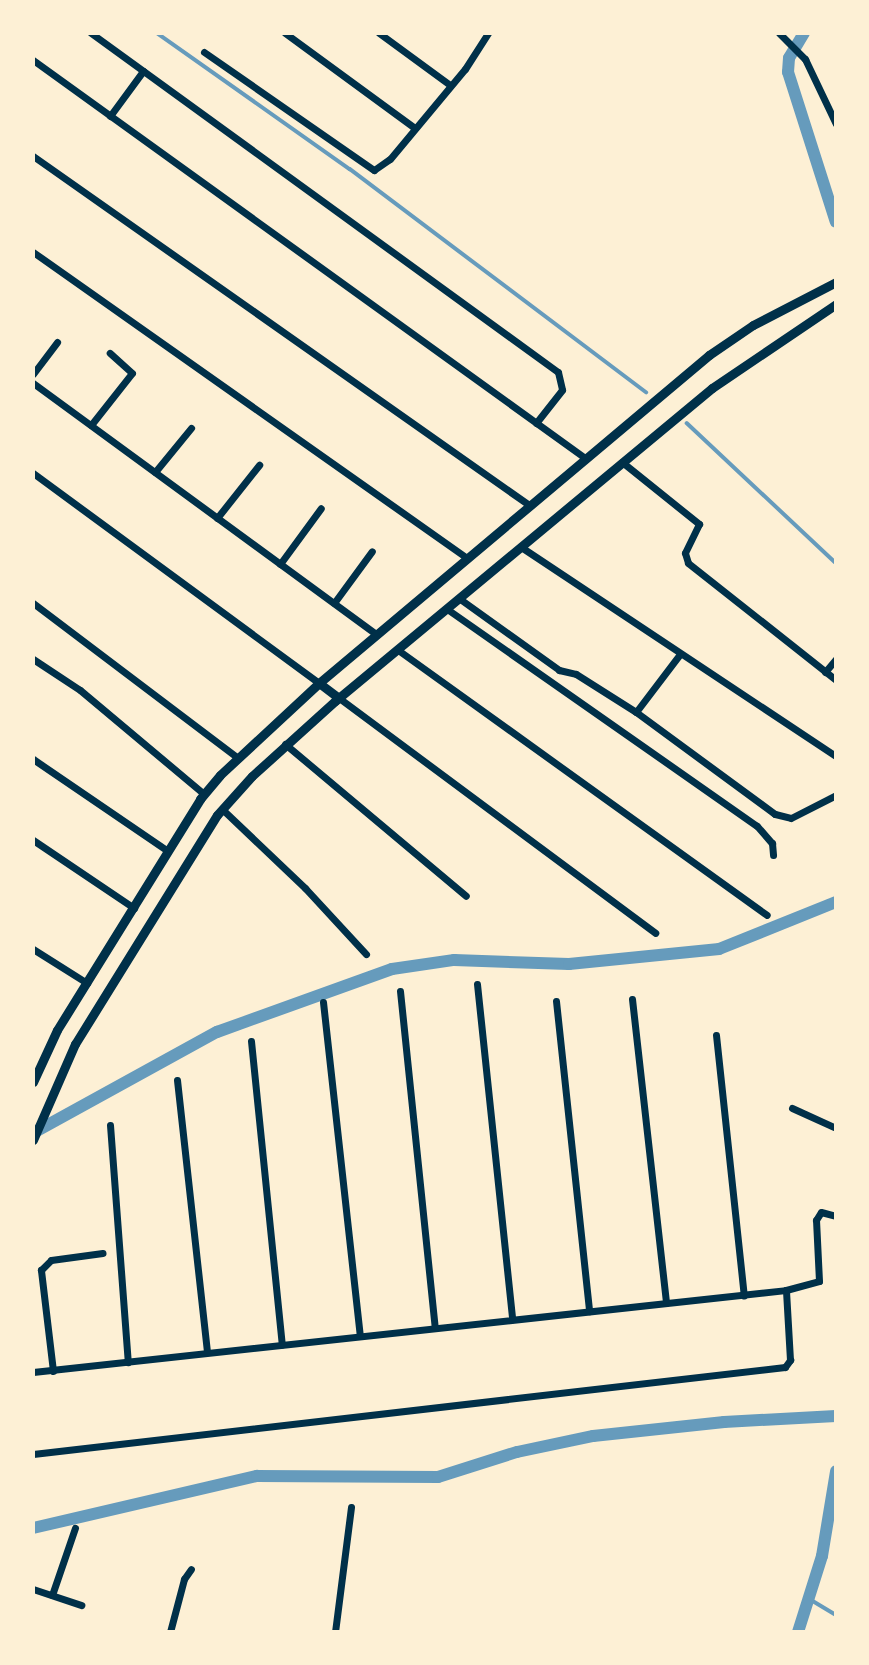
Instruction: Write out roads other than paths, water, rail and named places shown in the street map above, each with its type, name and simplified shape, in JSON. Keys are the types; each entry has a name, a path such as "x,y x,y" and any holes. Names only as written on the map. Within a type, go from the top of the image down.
{"street":[{"path":"91,33 558,372 562,390 536,423"},
{"path":"285,33 415,128"},
{"path":"379,33 450,85"},
{"path":"779,33 805,59 836,124"},
{"path":"204,52 374,170 415,128 486,34"},
{"path":"33,60 585,458"},
{"path":"110,116 143,71"},
{"path":"33,156 529,505"},
{"path":"33,252 467,558"},
{"path":"33,1082 47,1049 204,794 238,758 319,683 585,458 731,340 836,282"},
{"path":"33,1140 75,1044 222,809 285,744 622,462 712,388 836,304"},
{"path":"33,374 57,342"},
{"path":"91,425 132,373 110,353"},
{"path":"33,383 377,635"},
{"path":"155,472 191,428"},
{"path":"622,462 699,524 685,553 688,564 836,680"},
{"path":"217,518 259,465"},
{"path":"33,473 655,933"},
{"path":"280,564 321,508"},
{"path":"521,547 836,756"},
{"path":"334,603 373,551"},
{"path":"460,599 559,670 576,674 636,712 783,818 836,796"},
{"path":"33,603 238,758"},
{"path":"447,609 757,826 772,843 773,855"},
{"path":"398,650 767,915"},
{"path":"636,712 680,654"},
{"path":"33,659 80,690 204,794"},
{"path":"825,672 836,659"},
{"path":"285,744 466,896"},
{"path":"33,759 168,851"},
{"path":"222,809 319,902 366,954"},
{"path":"33,841 134,908"},
{"path":"33,949 87,983"},
{"path":"477,984 512,1319"},
{"path":"400,991 435,1327"},
{"path":"632,999 666,1303"},
{"path":"556,1001 589,1311"},
{"path":"323,1002 360,1336"},
{"path":"716,1035 744,1296"},
{"path":"251,1041 282,1344"},
{"path":"177,1080 206,1352"},
{"path":"792,1108 836,1128"},
{"path":"110,1125 128,1362"},
{"path":"33,1372 786,1290 819,1281 816,1220 821,1212 836,1216"},
{"path":"53,1371 41,1270 51,1260 103,1253"},
{"path":"33,1454 780,1368 790,1360 786,1290"},
{"path":"335,1632 351,1507"},
{"path":"52,1595 75,1528"},
{"path":"170,1632 184,1580 191,1569"},
{"path":"33,1589 81,1605"}],"waterway":[{"path":"157,33 350,169 646,392"},
{"path":"804,33 789,58 788,72 836,222"},
{"path":"687,423 836,563"},
{"path":"33,1133 217,1032 392,969 454,960 569,964 719,949 836,902"},
{"path":"33,1528 257,1476 438,1477 517,1452 593,1436 724,1422 836,1416"},
{"path":"798,1632 822,1556 836,1471"},
{"path":"808,1598 836,1615"}]}
